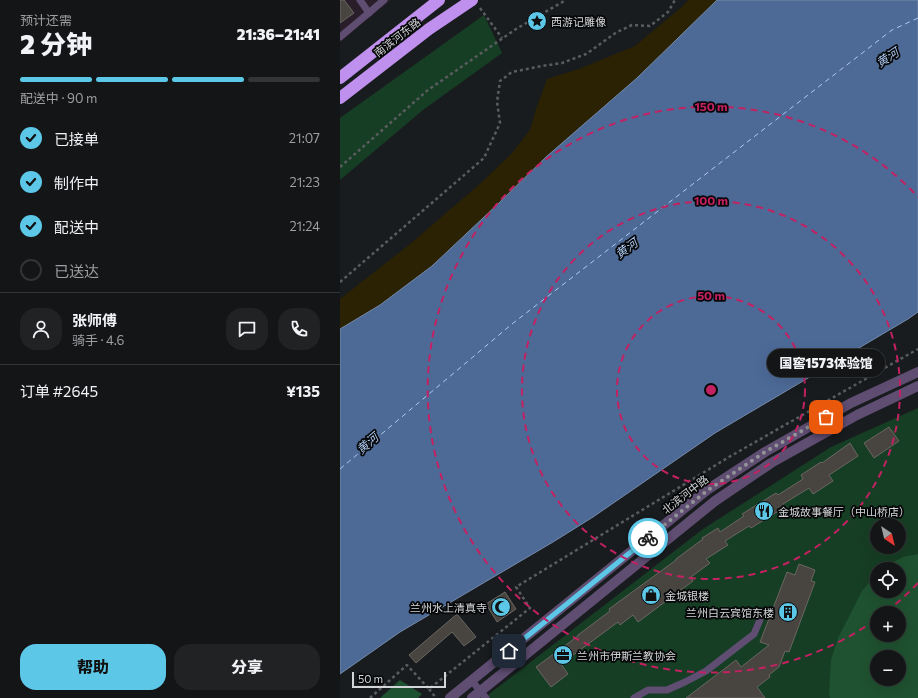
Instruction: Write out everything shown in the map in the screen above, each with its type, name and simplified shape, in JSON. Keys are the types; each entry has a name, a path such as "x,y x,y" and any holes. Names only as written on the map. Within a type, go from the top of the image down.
{"highway":[{"name":"南滨河东路","path":"340,78 439,0"},
{"name":"南滨河东路","path":"340,98 429,29 475,3"}],"street":[{"name":"北滨河中路","path":"450,698 708,490 765,452 844,407 918,372"},
{"path":"472,698 483,695 715,501 784,456 857,415 918,386"}],"lane":[{"path":"360,0 369,13"},
{"path":"340,37 384,0"},
{"path":"634,698 648,690 667,690 706,671 754,634 762,615"},
{"path":"472,681 483,695"}],"path":[{"path":"340,166 428,90 502,38 566,0"},
{"path":"340,282 484,158 500,123 497,102 500,81 512,72 562,63 586,54 617,32 632,25 650,26 668,12 675,0"},
{"path":"475,3 502,38"},
{"path":"428,689 530,608 516,587 729,457 918,349"},
{"path":"370,698 407,665 436,698"}],"shaded area":[{"path":"340,0 391,0 340,42"}],"green space":[{"path":"484,15 502,53 423,110 340,180 340,118"},
{"path":"918,408 918,698 484,698 703,529 831,447"},
{"path":"918,554 918,698 830,698 831,660 838,638 862,591 870,581 870,598 906,598 906,562 893,562 903,557"},
{"path":"400,680 422,694 418,698 380,698"}],"sand":[{"path":"688,0 717,0 637,78 546,157 432,266 380,305 340,329 340,299 410,244 481,183 512,153 530,130 547,79 579,69 635,46"}],"water":[{"name":"黄河","path":"717,0 918,0 918,312 715,433 593,517 400,632 340,674 340,329 380,305 432,266 546,157 637,78"}],"building":[{"path":"340,0 344,0 354,13 340,23"},
{"path":"889,427 899,441 874,458 864,443"},
{"path":"850,443 858,456 829,475 833,481 813,494 809,488 783,504 785,507 751,528 749,526 725,541 728,545 706,559 710,563 691,577 693,581 638,622 633,615 620,625 618,622 561,664 568,674 551,687 536,667 610,611 609,609 676,560 703,539 702,538 718,528 720,532 744,516 742,514 776,493 778,495 803,479 801,475 821,462 822,463"},
{"name":"兰州白云宾馆东楼","path":"799,564 815,570 811,581 815,582 789,652 785,651 779,667 769,675 770,677 757,687 765,698 686,698 736,660 741,667 769,645 760,642 787,572 795,575"},
{"name":"兰州水上清真寺","path":"505,592 516,609 497,622 486,604"},
{"path":"457,614 476,637 464,646 452,632 416,663 409,655"}],"ferry route":[{"path":"340,469 512,324 892,30 918,18"}],"way so far":[{"path":"648,538 708,490 765,452 826,417"}],"place":[{"name":"西游记雕像","path":"537,21"},
{"name":"国窖1573体验馆","path":"826,417"},
{"name":"金城故事餐厅（中山桥店）","path":"764,511"},
{"name":"金城银楼","path":"651,595"},
{"name":"兰州水上清真寺","path":"501,607"},
{"name":"兰州白云宾馆东楼","path":"788,612"},
{"name":"兰州市伊斯兰教协会","path":"563,655"}],"route":[{"path":"509,651 648,538"}]}
